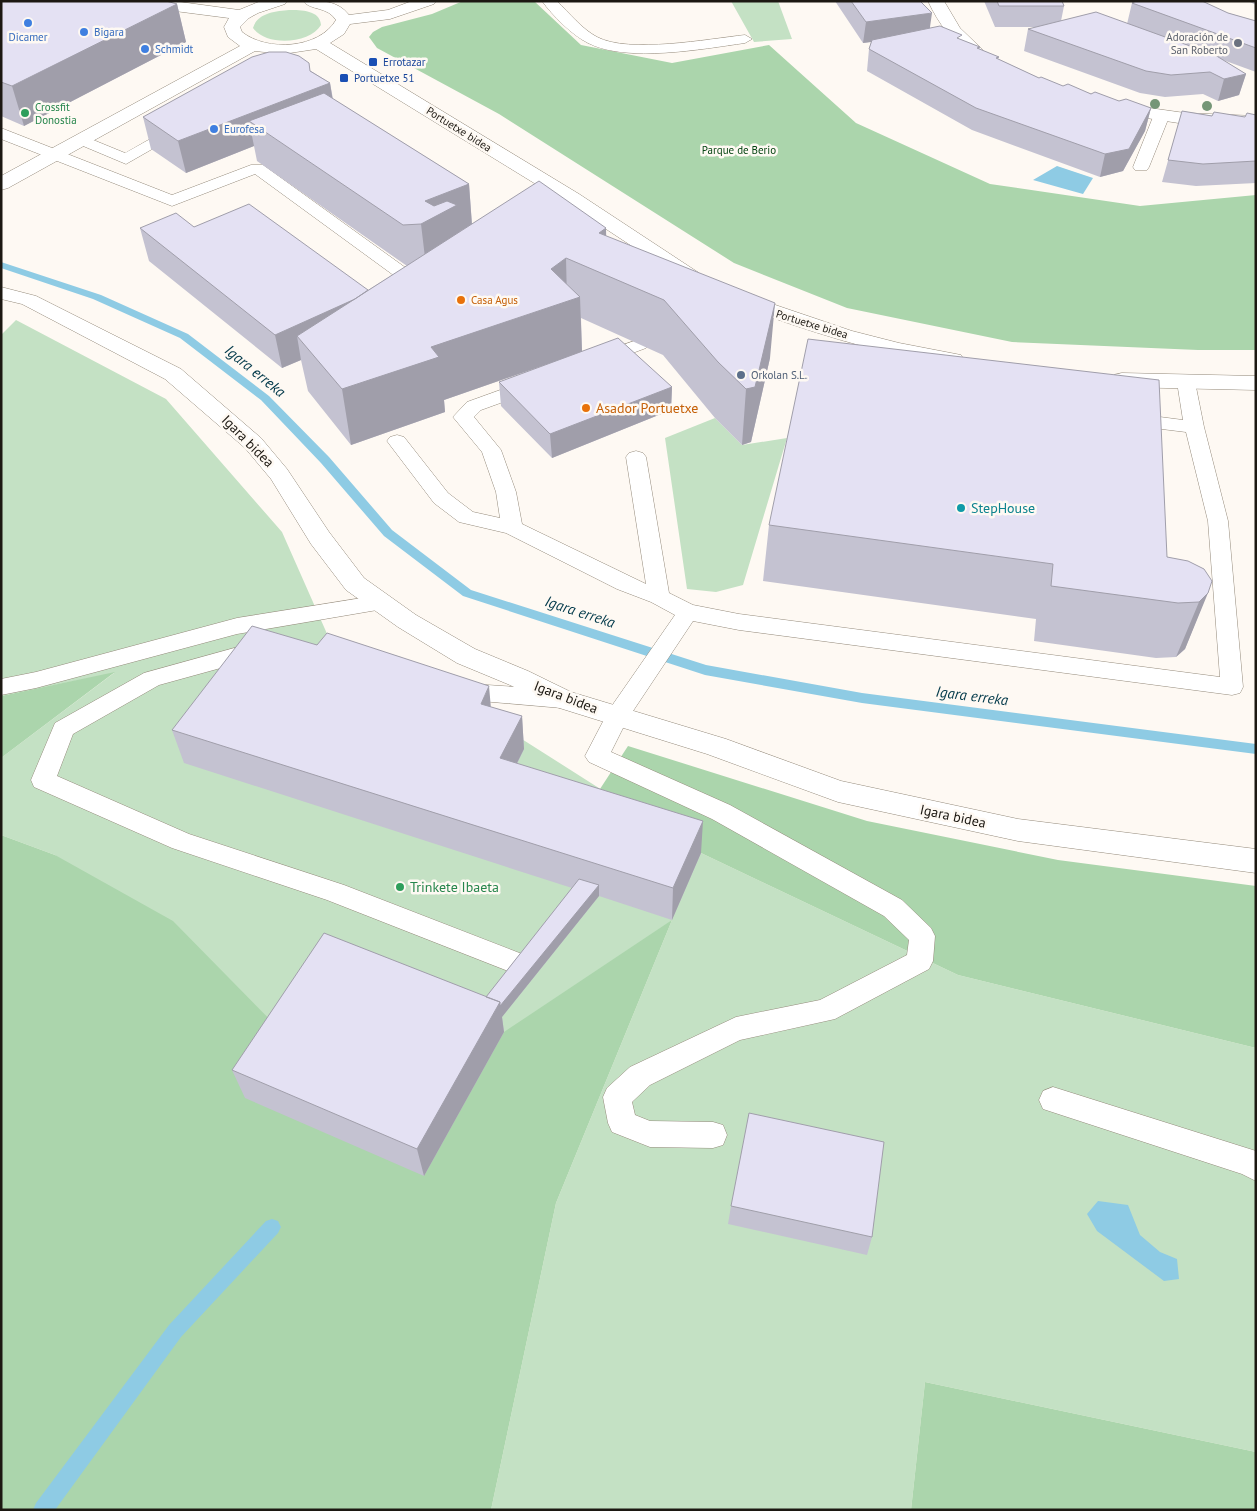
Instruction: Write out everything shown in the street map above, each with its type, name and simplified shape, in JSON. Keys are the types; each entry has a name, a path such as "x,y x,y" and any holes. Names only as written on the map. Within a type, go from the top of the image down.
{"street":[{"path":"136,1 240,15"},
{"path":"280,1 252,8 240,15 233,29 236,35 253,45 285,49 318,43 332,36 341,28 344,20 340,12 331,6 311,1"},
{"path":"936,1 954,40 996,66"},
{"path":"344,20 390,14 416,3"},
{"name":"Portuetxe bidea","path":"318,43 564,202 714,289 805,323 870,341 974,363"},
{"path":"1,184 253,45"},
{"path":"1103,106 1161,117 1214,121 1256,121"},
{"name":"Igara bidea","path":"1,293 29,300 173,374 253,443 279,474 320,538 355,584 407,621 466,656 562,698 716,746 838,791 1018,830 1256,861"},
{"path":"1104,378 1256,383"}],"lane":[{"path":"549,1 592,41 613,48 645,48 745,40"},
{"path":"1141,167 1161,117"},
{"path":"81,140 126,160 186,124"},
{"path":"1,133 195,210"},
{"path":"172,201 257,168 413,282 443,279"},
{"path":"577,368 640,344"},
{"path":"512,528 506,492 491,450 463,417 474,406 549,378"},
{"path":"397,441 441,498 466,517 512,528 625,584 659,597 688,612 739,622 1232,687 1218,521 1194,427 1186,382"},
{"path":"1105,417 1194,427"},
{"path":"636,456 659,597"},
{"path":"1,687 237,626 381,603"},
{"path":"688,612 617,716 597,756 721,812 894,908 922,936 920,961 834,1007 825,1011 736,1029 640,1076 617,1097 622,1123 650,1134 713,1136"},
{"path":"285,652 257,649 152,679 63,729 43,780 181,842 335,892 513,962"},
{"path":"434,687 443,690 562,698"},
{"path":"1053,1100 1251,1163 1256,1168"}],"green space":[{"name":"Parque de Berio","path":"463,1 534,1 581,45 672,63 769,45 856,123 990,184 1140,206 1256,195 1256,350 1198,350 1012,342 847,308 734,263 499,114 377,48 369,37 373,32 382,27 432,14"},
{"path":"731,1 778,1 792,39 754,42"},
{"path":"289,10 314,14 320,20 321,25 308,36 288,41 268,38 259,34 253,28 258,19 263,16 273,12"},
{"path":"16,320 166,399 282,532 328,636 401,657 492,720 701,853 958,975 1256,1048 1256,1452 925,1382 911,1510 491,1510 556,1203 672,920 424,1176 55,855 1,835 1,758 114,673 1,696 1,335"},
{"path":"715,418 742,445 787,438 743,585 716,592 687,589 665,438"},
{"path":"115,672 1,758 1,696"},
{"path":"628,746 867,821 1058,860 1256,886 1256,1048 958,975 701,853 600,789"},
{"path":"1,835 55,855 173,921 286,1036 504,1032 672,920 556,1203 491,1510 1,1510"},
{"path":"925,1382 1256,1452 1256,1510 911,1510"}],"water":[{"path":"1057,166 1093,178 1083,194 1033,180"},
{"path":"1098,1201 1128,1205 1140,1235 1160,1252 1177,1259 1179,1279 1164,1281 1097,1231 1087,1214"}],"building":[{"path":"1,1 166,1 177,4 12,86 1,82"},
{"path":"851,1 920,1 932,13 866,22"},
{"path":"997,1 1062,1 1064,6 999,6"},
{"path":"1136,1 1202,1 1228,13 1256,21 1256,48 1132,3"},
{"path":"1096,12 1215,55 1246,74 1224,79 1210,72 1171,75 1146,71 1028,29"},
{"path":"940,26 962,35 957,38 980,47 977,48 1039,78 1041,77 1063,86 1068,84 1091,94 1095,92 1119,101 1126,99 1151,108 1129,149 1105,154 976,108 869,49 872,40"},
{"path":"269,52 286,52 299,56 309,63 310,71 330,83 178,141 143,117 252,57"},
{"path":"324,93 469,184 425,201 434,206 447,201 457,205 421,224 403,225 249,121"},
{"path":"1182,111 1212,116 1214,112 1245,117 1247,113 1256,115 1256,161 1203,164 1168,160"},
{"path":"539,181 606,228 599,233 775,303 755,387 746,389 718,362 664,300 566,258 551,269 580,297 431,347 439,357 342,389 297,336"},
{"path":"249,204 368,290 355,299 275,335 140,228 176,213 194,227"},
{"path":"618,338 672,387 550,434 499,382"},
{"name":"StepHouse","path":"808,339 1159,380 1167,557 1188,561 1204,569 1212,581 1208,593 1199,602 1178,603 1051,586 1053,564 769,525"},
{"path":"252,626 317,645 327,633 489,686 481,704 522,716 500,758 703,821 673,888 172,730"},
{"path":"579,879 599,885 500,1006 500,1002 486,997"},
{"path":"324,933 500,1002 417,1149 232,1070"},
{"path":"749,1113 884,1142 872,1237 731,1206"}],"waterway":[{"name":"Igara erreka","path":"1,265 97,297 184,336 265,398 325,460 388,533 467,593 705,670 862,698 1256,749"},
{"path":"43,1510 175,1331 272,1227"}],"place":[{"name":"Dicamer","path":"28,23"},
{"name":"Bigara","path":"84,32"},
{"name":"Adoración de San Roberto","path":"1238,43"},
{"name":"Schmidt","path":"145,49"},
{"name":"Errotazar","path":"373,62"},
{"name":"Portuetxe 51","path":"344,78"},
{"name":"Crossfit Donostia","path":"25,113"},
{"name":"Eurofesa","path":"214,129"},
{"name":"Casa Agus","path":"461,300"},
{"name":"Orkolan S.L.","path":"741,375"},
{"name":"Asador Portuetxe","path":"586,408"},
{"name":"StepHouse","path":"961,508"},
{"name":"Trinkete Ibaeta","path":"400,887"}]}
